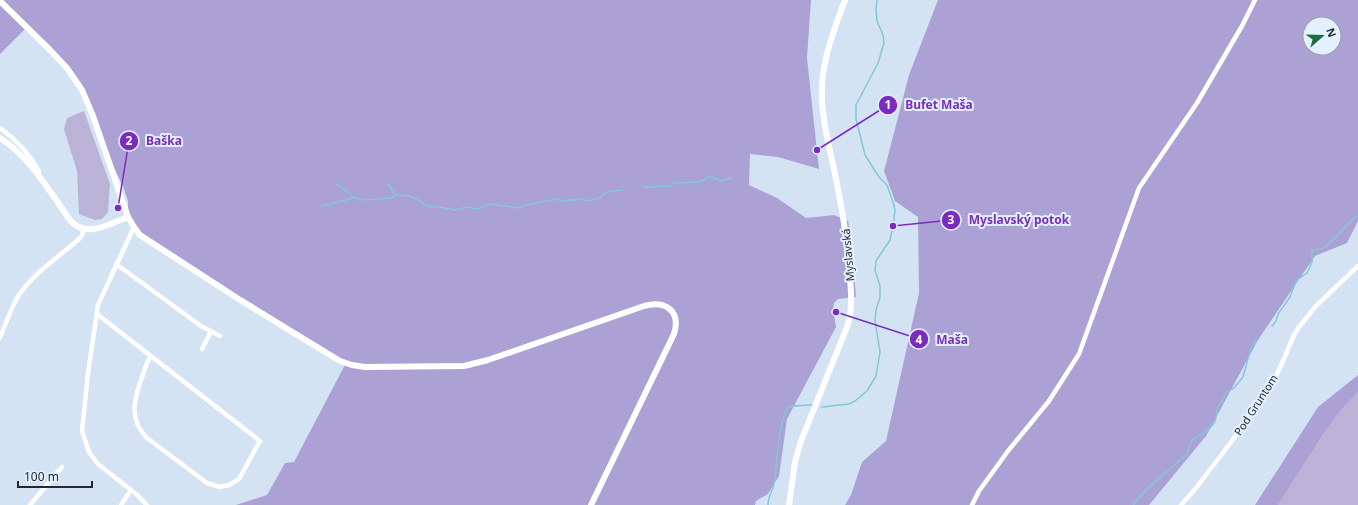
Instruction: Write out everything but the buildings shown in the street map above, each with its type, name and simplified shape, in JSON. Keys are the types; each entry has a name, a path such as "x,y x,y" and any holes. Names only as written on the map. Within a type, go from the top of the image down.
{"street":[{"name":"Myslavská","path":"789,505 795,462 801,441 848,327 851,313 850,274 845,224 824,123 822,99 826,55 845,0"},
{"path":"972,505 979,491 1008,451 1048,401 1079,354 1139,188 1197,103 1242,26 1255,0"},
{"path":"0,1 67,68 82,90 93,116 128,217 140,235 325,353 352,365 365,367 451,366 474,364 644,306 658,304 665,306 672,311 676,323 674,334 591,505"},
{"path":"0,128 14,138 26,150 39,171 38,176"},
{"path":"0,138 14,149 38,176 76,226 84,229 97,229 128,217"},
{"path":"134,227 98,305 88,373 82,431 86,445 93,458 104,470 148,505"},
{"path":"0,338 11,310 25,287 80,238 84,229"},
{"path":"116,264 201,326 220,336"},
{"name":"Pod Gruntom","path":"1180,505 1196,488 1232,441 1271,385 1299,327 1316,306 1358,266"},
{"path":"97,314 150,357 260,441 242,476 233,483 220,487 207,484 147,438 139,430 135,420 134,408 143,375 150,357"},
{"path":"202,349 211,331"},
{"path":"30,505 62,467"},
{"path":"121,505 131,490"}],"shaded area":[{"path":"0,0 811,0 807,58 819,169 778,157 750,154 749,185 777,198 806,218 834,215 848,221 851,236 856,297 838,299 834,303 833,309 836,327 787,419 779,476 768,494 756,501 755,505 236,505 267,495 285,463 294,462 346,363 140,235 128,217 128,201 123,186 104,148 74,78 27,27 0,54"},
{"path":"938,0 1358,0 1358,221 1347,243 1315,256 1258,340 1206,436 1149,505 845,505 851,495 862,462 886,441 919,293 918,217 895,201 884,171 909,75"},
{"path":"84,111 110,184 108,212 102,219 95,220 79,214 77,171 64,129 67,118"},
{"path":"1358,375 1358,392 1342,409 1326,430 1278,505 1255,505 1318,407"},
{"path":"1358,392 1358,505 1278,505 1326,430 1342,409"}],"waterway":[{"path":"822,407 849,404 867,391 876,376 880,352 875,320 880,297 880,286 875,270 876,261 890,240 895,210 887,185 879,177 865,155 856,119 856,105 878,63 884,43 883,35 877,21 877,0"},
{"path":"644,187 670,186 674,183 700,182 710,176 721,181 732,178"},
{"path":"337,184 355,198 363,200 391,198 397,195 409,196 429,207 455,210 467,207 478,209 491,204 519,208 526,205 556,199 562,201 581,199 586,201 600,198 604,193 622,190"},
{"path":"388,184 395,195"},
{"path":"322,206 354,197"},
{"path":"1272,326 1276,321 1278,314 1290,297 1297,280 1307,273 1312,262 1312,250 1321,249 1327,246 1355,217 1358,216"},
{"path":"1133,505 1146,490 1187,454 1192,440 1209,429 1215,422 1217,410 1228,391 1234,388 1243,377 1251,348 1258,339"},
{"path":"768,505 769,497 774,484 781,426 787,408 792,406 812,405"}],"place":[{"name":"Bufet Maša","path":"817,150"},
{"name":"Baška","path":"118,208"},
{"name":"Myslavský potok","path":"893,226"},
{"name":"Maša","path":"836,312"}]}
